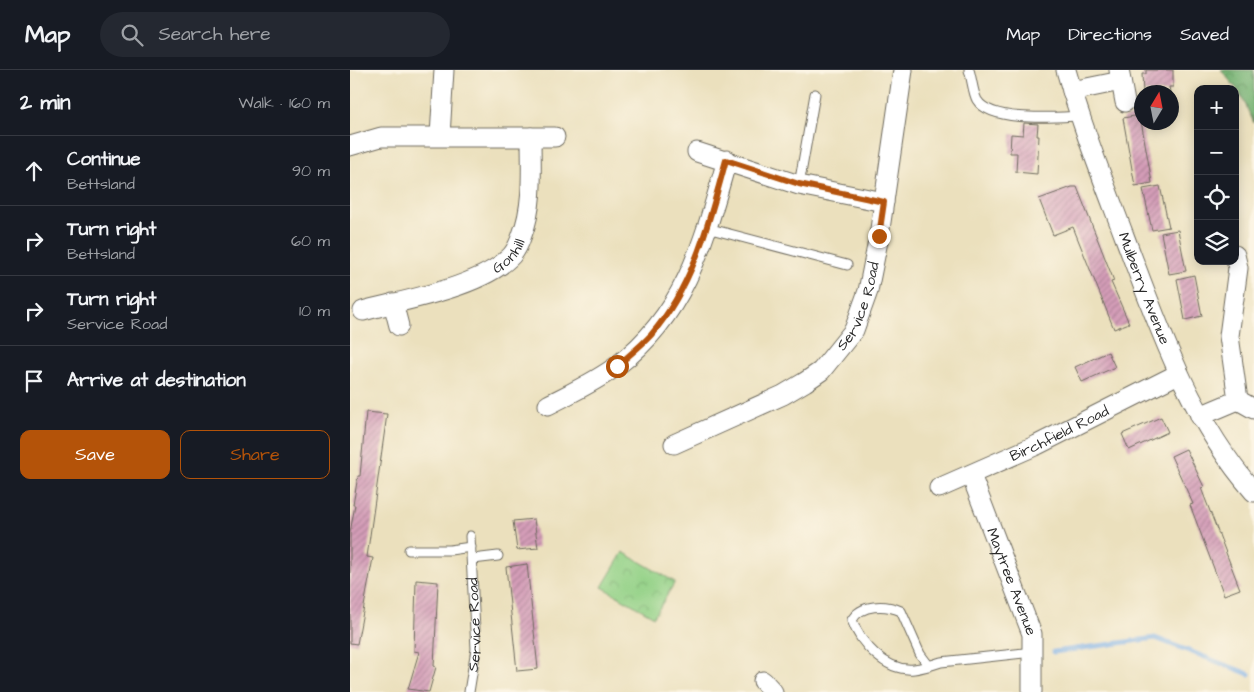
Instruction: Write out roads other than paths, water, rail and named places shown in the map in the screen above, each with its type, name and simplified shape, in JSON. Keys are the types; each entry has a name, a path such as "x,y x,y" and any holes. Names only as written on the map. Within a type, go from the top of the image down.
{"street":[{"path":"440,136 444,70"},
{"name":"Service Road","path":"674,444 783,395 805,382 821,371 854,330 868,291 884,202 903,70"},
{"name":"Mulberry Avenue","path":"1066,70 1080,116 1178,374 1200,416 1229,463 1254,492"},
{"path":"1072,91 1120,75 1125,102"},
{"name":"Gonhill","path":"363,311 468,282 490,271 512,255 523,234 530,198 532,136"},
{"path":"350,146 381,137 555,137"},
{"path":"697,152 799,184 884,202"},
{"path":"548,405 617,366 651,335 691,275 707,228 726,160"},
{"path":"1237,265 1229,336 1238,400"},
{"path":"393,303 399,326"},
{"name":"Birchfield Road","path":"940,488 1038,444 1178,374"},
{"path":"1238,400 1254,409"},
{"path":"1200,416 1238,400"},
{"name":"Maytree Avenue","path":"970,475 1032,634 1032,692"}],"lane":[{"path":"969,70 977,100 990,110 1034,117 1080,116"},
{"path":"799,184 815,94"},
{"path":"707,228 847,265"},
{"name":"Service Road","path":"469,692 476,649 473,558 470,536"},
{"path":"409,550 450,550 472,547"},
{"name":"Service Road","path":"473,558 498,556"},
{"path":"928,666 920,654 901,611 893,607 881,607 864,609 857,612 852,620 856,632 879,657 897,667 912,670 928,666 940,662 1033,652"}],"waterway":[{"path":"1054,652 1155,638 1249,674"}]}
